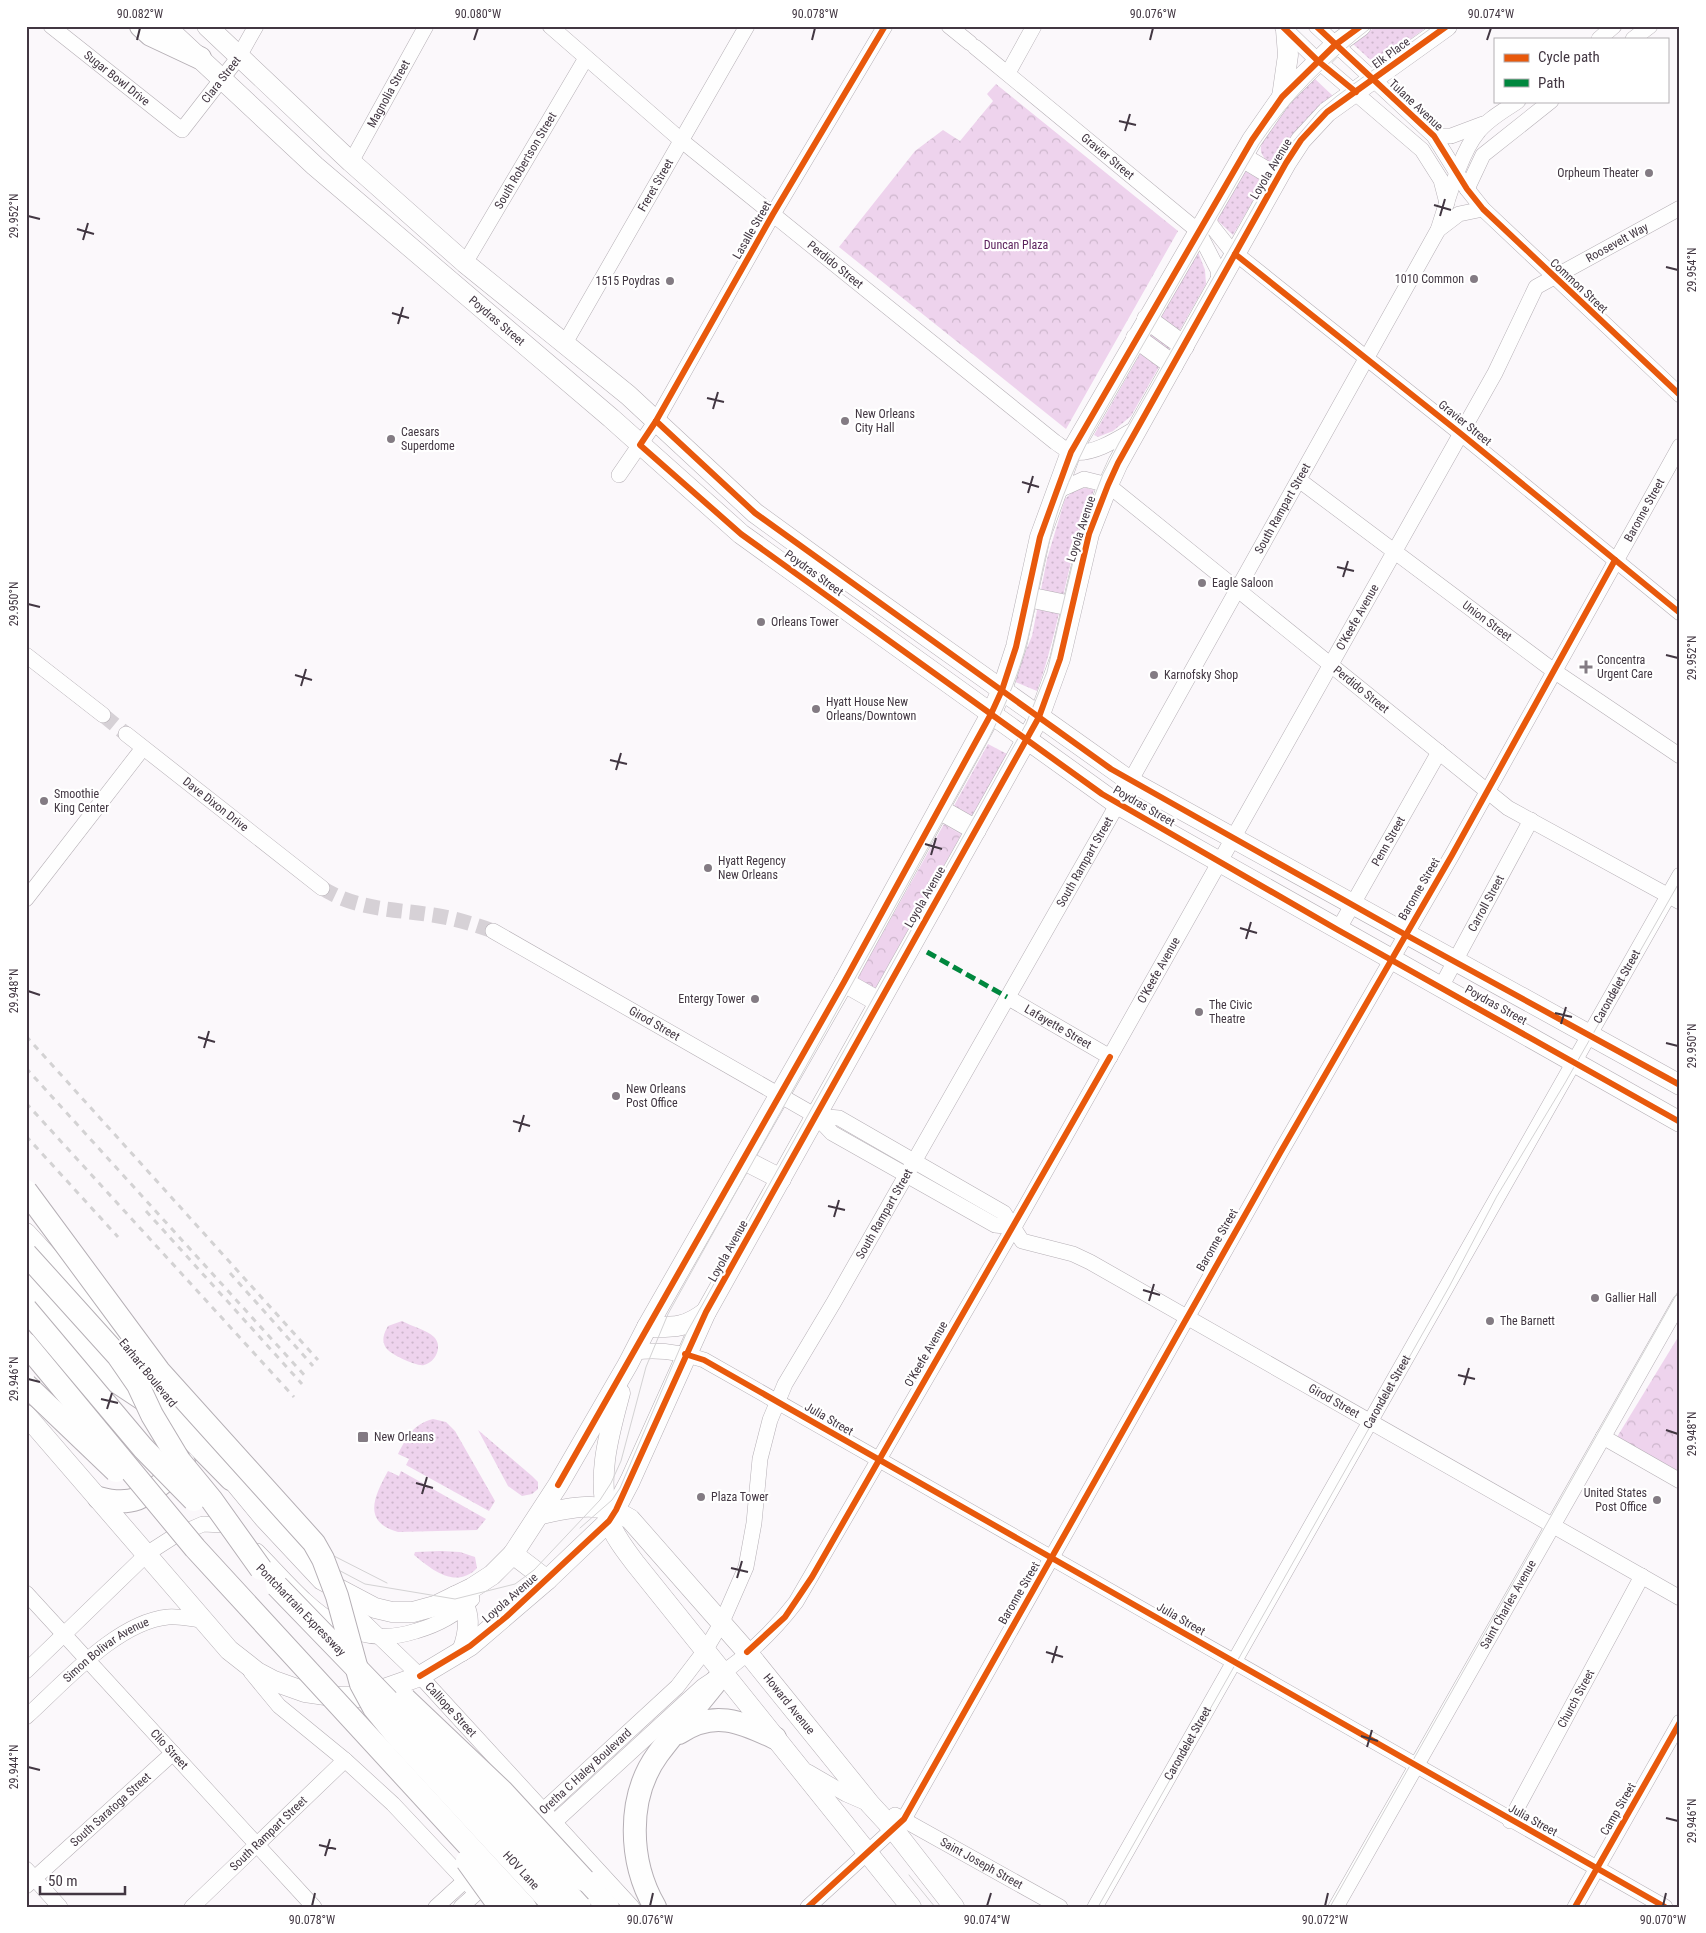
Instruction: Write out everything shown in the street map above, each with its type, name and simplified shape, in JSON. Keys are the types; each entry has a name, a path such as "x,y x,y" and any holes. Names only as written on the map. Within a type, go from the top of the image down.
{"highway":[{"path":"141,26 151,35 200,58"},
{"name":"HOV Lane","path":"26,1191 160,1371 314,1542 333,1583 361,1684 374,1708 397,1736 555,1907"},
{"path":"26,1254 118,1356 138,1385 152,1415 179,1460 261,1569"},
{"path":"26,1280 89,1355 124,1389 161,1410 182,1428 231,1479"},
{"name":"Pontchartrain Expressway","path":"26,1309 143,1448 428,1742 580,1907"},
{"path":"26,1344 195,1548 525,1907"},
{"path":"26,1385 195,1548"},
{"path":"99,1498 125,1503 135,1500 179,1470 188,1452 186,1437 182,1428"},
{"path":"277,1586 367,1659 403,1697 502,1792 608,1907"},
{"path":"655,1907 639,1872 634,1839 635,1819 646,1777 657,1755 723,1673"},
{"path":"674,1736 692,1724 710,1719 732,1721 751,1726 775,1738"},
{"path":"419,1790 500,1907"}],"main road":[{"name":"Poydras Street","path":"165,26 315,166 612,418 741,534 1117,804 1672,1118"},
{"name":"Poydras Street","path":"207,26 238,58 351,162 465,263 565,343 656,422 755,513 843,577 1130,781 1680,1086"},
{"path":"322,1580 370,1606 392,1612 413,1612 460,1601 492,1575 513,1554 541,1514 744,1160 991,714 1002,690 1018,640 1040,537 1071,452 1208,213 1282,97 1335,45 1361,26"},
{"name":"Elk Place","path":"1373,80 1447,26"},
{"path":"1282,97 1288,54 1284,28"},
{"name":"Loyola Avenue","path":"244,1663 274,1681 305,1692 339,1697 361,1697 420,1676 462,1651 506,1617 547,1580 611,1513 706,1312 1039,717 1060,659 1089,534 1108,485 1138,427 1277,178 1301,140 1315,124 1373,80"},
{"path":"1242,157 1277,178"},
{"path":"1147,319 1184,346"},
{"path":"1136,338 1173,365"},
{"path":"828,597 843,577"},
{"path":"857,617 871,597"},
{"path":"1028,597 1071,606"},
{"path":"939,809 976,830"},
{"path":"844,982 879,1002"},
{"path":"1672,1118 1680,1086"},
{"path":"744,1160 781,1179"},
{"name":"Earhart Boulevard","path":"26,1233 109,1324 264,1518"},
{"path":"647,1327 677,1328 693,1322 706,1312"},
{"path":"631,1358 607,1443 604,1479 611,1513 624,1548 911,1907"},
{"path":"26,1415 148,1553 202,1620 244,1663"},
{"path":"541,1514 583,1506 611,1513"},
{"name":"Howard Avenue","path":"611,1513 630,1519 668,1560 747,1652 870,1804 899,1824 954,1907"},
{"name":"Calliope Street","path":"264,1518 322,1580"},
{"path":"513,1554 547,1580"},
{"path":"647,1578 668,1560"},
{"path":"460,1601 468,1625 468,1636 462,1651"}],"street":[{"name":"Sugar Bowl Drive","path":"51,26 182,130"},
{"name":"Clara Street","path":"182,130 238,58 256,26"},
{"name":"Magnolia Street","path":"351,162 426,26"},
{"name":"Perdido Street","path":"550,26 682,141 1055,442 1071,452"},
{"name":"Freret Street","path":"565,343 747,26"},
{"name":"Lasalle Street","path":"619,475 656,422 774,214 885,26"},
{"name":"Gravier Street","path":"950,26 1198,231 1218,270 1219,282"},
{"path":"1008,73 1034,26"},
{"name":"Tulane Avenue","path":"1316,26 1434,136 1467,189"},
{"path":"1600,38 1614,26"},
{"path":"1634,38 1650,26"},
{"path":"1284,28 1318,61 1422,150 1441,180 1447,203"},
{"name":"South Robertson Street","path":"465,263 586,58"},
{"name":"South Rampart Street","path":"722,1622 746,1567 754,1523 760,1459 776,1402 1238,590 1438,230 1457,174 1476,133 1486,123 1517,102"},
{"path":"1467,189 1483,155 1550,102"},
{"path":"1434,136 1451,136 1486,123"},
{"name":"Common Street","path":"1467,189 1483,209 1680,396"},
{"name":"Roosevelt Way","path":"1554,278 1680,208"},
{"path":"1438,230 1460,214 1483,209"},
{"name":"Gravier Street","path":"1208,213 1211,225 1235,254 1460,433 1680,613"},
{"name":"O'Keefe Avenue","path":"747,1652 772,1631 796,1602 1014,1227 1218,861 1495,373 1536,287 1554,278"},
{"path":"1071,452 1096,448 1138,427"},
{"name":"Baronne Street","path":"808,1907 899,1824 1406,935 1680,446"},
{"name":"Perdido Street","path":"1055,492 1084,479 1108,485 1508,808 1674,898"},
{"name":"Union Street","path":"1299,480 1554,672 1680,756"},
{"path":"26,655 103,715"},
{"name":"Dave Dixon Drive","path":"126,734 322,888"},
{"path":"26,899 143,748"},
{"name":"Penn Street","path":"1338,930 1439,752"},
{"name":"Carroll Street","path":"1441,987 1531,820"},
{"name":"Carondelet Street","path":"1095,1907 1589,1035 1674,898 1680,875"},
{"name":"Girod Street","path":"493,932 816,1116 832,1133 906,1175 995,1225 1014,1227"},
{"name":"Lafayette Street","path":"1007,997 1110,1057"},
{"name":"Girod Street","path":"816,1116 840,1118 1004,1213 1022,1241 1067,1252 1090,1262 1680,1598"},
{"name":"Saint Charles Avenue","path":"1336,1907 1680,1302"},
{"name":"Julia Street","path":"631,1358 652,1350 686,1354 704,1360 1510,1821 1665,1907"},
{"path":"1603,1438 1680,1482"},
{"name":"Loyola Avenue","path":"148,1553 173,1537 203,1524 223,1525 238,1532 316,1611 342,1629 379,1638 399,1637 433,1626 460,1601"},
{"path":"26,1671 148,1553"},
{"name":"Church Street","path":"1510,1821 1642,1576"},
{"name":"Calliope Street","path":"322,1580 379,1638 420,1676 632,1907"},
{"name":"Clio Street","path":"26,1593 314,1907"},
{"name":"Simon Bolivar Avenue","path":"26,1717 119,1636 147,1621 169,1617 202,1620"},
{"name":"Oretha C Haley Boulevard","path":"436,1907 658,1706 677,1687 706,1649 722,1622"},
{"name":"Oretha C Haley Boulevard","path":"461,1907 644,1738 703,1686 723,1673 747,1652"},
{"path":"244,1663 279,1706 345,1760 393,1804 465,1880 486,1907"},
{"name":"Camp Street","path":"1575,1907 1680,1722"},
{"name":"South Saratoga Street","path":"29,1878 173,1752"},
{"name":"South Rampart Street","path":"192,1907 345,1760"},
{"path":"796,1764 817,1779 870,1804"},
{"name":"Saint Joseph Street","path":"899,1824 1060,1907"},
{"path":"29,1878 60,1907"}],"green space":[{"path":"1376,26 1428,26 1376,65 1353,44"},
{"path":"1314,78 1333,96 1305,120 1275,164 1266,161 1261,151 1266,134 1273,123"},
{"name":"Duncan Plaza","path":"996,84 1178,231 1066,429 839,247 915,151 943,130 960,141 993,101 987,94"},
{"path":"1245,171 1264,182 1233,235 1216,219"},
{"path":"1198,252 1205,270 1206,284 1131,416 1113,431 1098,437 1094,435"},
{"path":"1086,488 1094,490 1077,540 1052,641 1037,691 1013,681 1032,636 1047,559 1065,499 1075,489"},
{"path":"988,744 1007,754 961,835 944,824"},
{"path":"944,824 961,835 875,989 857,979"},
{"path":"402,1321 427,1332 437,1341 437,1353 432,1361 424,1365 410,1362 386,1348 384,1342 385,1331 388,1326"},
{"path":"1680,1334 1680,1473 1617,1437"},
{"path":"433,1419 446,1422 455,1431 495,1501 489,1511 406,1465 409,1459 398,1454 411,1432 420,1424"},
{"path":"478,1430 532,1476 538,1482 538,1489 532,1494 522,1496 508,1486"},
{"path":"388,1471 399,1476 401,1471 486,1519 477,1530 398,1532 386,1527 379,1522 375,1515 374,1507 379,1489"},
{"path":"415,1552 460,1552 475,1557 477,1568 461,1577 452,1577 436,1571 414,1555"}],"tunnel":[{"path":"103,715 126,734"},
{"path":"322,888 362,905 433,915 493,931"}],"tram line":[{"path":"329,1565 365,1584 455,1599 515,1584 534,1570 600,1500 611,1483 621,1461 646,1367 668,1314 999,717 1013,686 1024,653 1047,550 1063,495 1092,433 1259,144 1311,80 1373,26"},
{"path":"580,1528 612,1500 620,1488 686,1334 1026,724 1047,672 1079,536 1103,474 1119,443 1291,144 1319,111 1337,96 1434,26"},
{"path":"1098,1907 1449,1287 1497,1196 1565,1083 1680,881"},
{"path":"1330,1907 1680,1288"},
{"path":"334,1556 387,1583"},
{"path":"909,1875 935,1907"}],"railway":[{"path":"26,1036 318,1360"},
{"path":"26,1068 306,1377"},
{"path":"26,1103 294,1397"},
{"path":"26,1136 118,1237"},
{"path":"146,1211 302,1384"},
{"path":"230,1273 313,1366"}],"marked path":[{"path":"927,952 1007,997"}],"cycle path":[{"path":"885,26 773,214 656,421 640,445 741,534 1102,794 1338,930 1680,1122"},
{"path":"1282,26 1318,61 1356,92"},
{"path":"1316,26 1434,136 1467,189 1483,209 1680,395"},
{"path":"558,1485 844,982 991,714 1002,690 1016,647 1040,537 1071,452 1252,140 1282,97 1335,45 1361,26"},
{"path":"420,1676 470,1646 506,1617 609,1521 616,1510 706,1312 1039,717 1060,659 1089,534 1118,463 1286,163 1301,140 1327,112 1447,26"},
{"path":"1235,254 1460,433 1680,613"},
{"path":"656,421 755,513 1111,769 1406,935 1680,1085"},
{"path":"808,1907 904,1819 1280,1153 1452,855 1615,560"},
{"path":"747,1652 785,1617 812,1577 1110,1057"},
{"path":"685,1354 704,1360 1665,1907"},
{"path":"1575,1907 1680,1722"}],"place":[{"name":"Orpheum Theater","path":"1649,173"},
{"name":"1010 Common","path":"1474,279"},
{"name":"1515 Poydras","path":"670,281"},
{"name":"New Orleans City Hall","path":"845,421"},
{"name":"Caesars Superdome","path":"391,439"},
{"name":"Eagle Saloon","path":"1202,583"},
{"name":"Orleans Tower","path":"761,622"},
{"name":"Concentra Urgent Care","path":"1586,667"},
{"name":"Karnofsky Shop","path":"1154,675"},
{"name":"Hyatt House New Orleans/Downtown","path":"816,709"},
{"name":"Smoothie King Center","path":"44,801"},
{"name":"Hyatt Regency New Orleans","path":"708,868"},
{"name":"Entergy Tower","path":"755,999"},
{"name":"The Civic Theatre","path":"1199,1012"},
{"name":"New Orleans Post Office","path":"616,1096"},
{"name":"Gallier Hall","path":"1595,1298"},
{"name":"The Barnett","path":"1490,1321"},
{"name":"New Orleans","path":"363,1437"},
{"name":"Plaza Tower","path":"701,1497"},
{"name":"United States Post Office","path":"1657,1500"}]}
